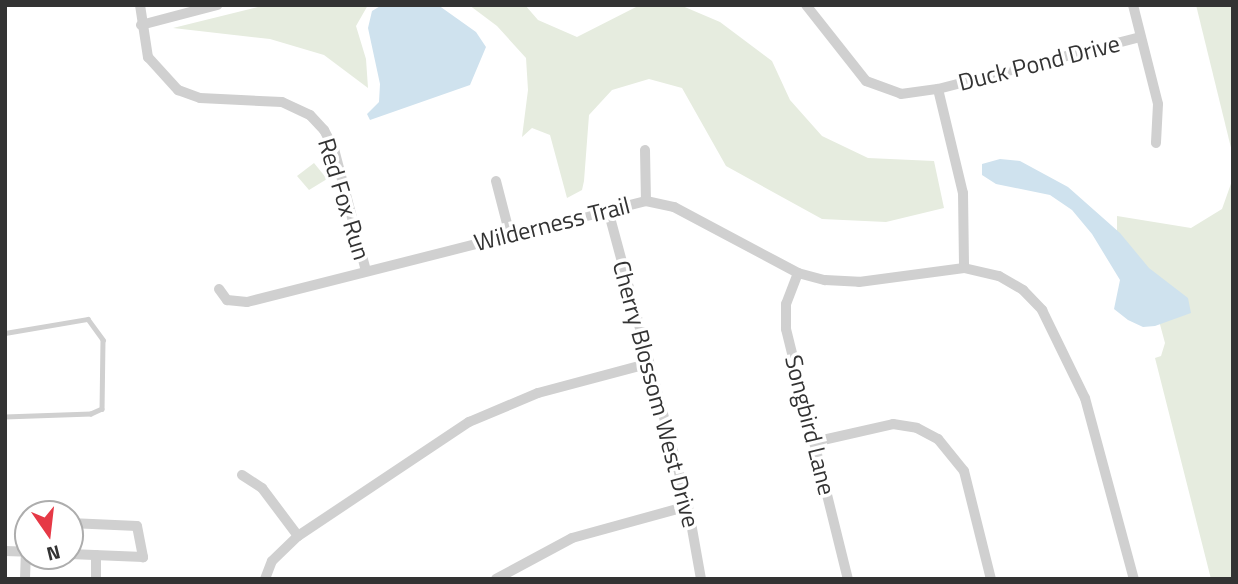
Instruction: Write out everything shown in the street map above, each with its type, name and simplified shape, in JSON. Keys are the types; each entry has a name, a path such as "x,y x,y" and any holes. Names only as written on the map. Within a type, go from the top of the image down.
{"street":[{"name":"Red Fox Run","path":"140,5 148,57 178,90 200,98 282,102 316,120 334,149 366,271"},
{"path":"141,25 217,5"},
{"name":"Duck Pond Drive","path":"806,5 849,63 873,85 901,94 938,89 1140,37"},
{"path":"1133,5 1158,104 1156,143"},
{"path":"938,89 963,193 964,268"},
{"path":"645,150 646,201"},
{"path":"496,181 510,235"},
{"name":"Wilderness Trail","path":"219,289 227,300 241,303 646,201 674,207 798,273 859,282 964,268 1011,282 1035,302 1049,322 1094,422 1134,579"},
{"name":"Cherry Blossom West Drive","path":"608,210 647,364 688,506 701,579"},
{"name":"Songbird Lane","path":"798,273 786,304 786,329 848,579"},
{"path":"265,579 272,561 298,536 469,422 538,393 647,364"},
{"path":"814,442 893,424 917,428 938,439 964,471 991,579"},
{"path":"242,475 262,488 298,536"},
{"path":"496,579 572,538 688,506"},
{"path":"84,524 137,526 143,557 84,555"},
{"path":"96,555 96,579"}],"lane":[{"path":"5,333 88,319 103,340 102,408 92,414 5,417"}],"shaded area":[{"path":"266,5 368,5 356,26 366,59 368,88 324,55 270,39 173,28"},
{"path":"469,5 525,5 538,20 577,37 640,5 680,5 720,22 772,61 790,100 822,136 868,158 934,161 944,208 886,222 822,219 726,166 682,88 649,79 612,90 589,115 582,190 567,198 550,135 532,128 522,137 528,90 526,58 497,26"},
{"path":"1196,5 1233,5 1233,156"},
{"path":"314,163 327,179 309,190 297,176"},
{"path":"1233,178 1233,579 1211,579 1155,358 1161,356 1165,343 1155,306 1117,246 1117,216 1191,228 1222,209"}],"water":[{"path":"382,5 438,5 476,32 486,47 470,85 370,120 367,114 379,102 380,84 368,28 372,11"},
{"path":"1000,159 1020,161 1068,187 1120,233 1149,268 1188,298 1191,313 1155,326 1143,327 1114,309 1120,280 1092,234 1072,210 1050,195 996,184 982,175 982,164"}]}
